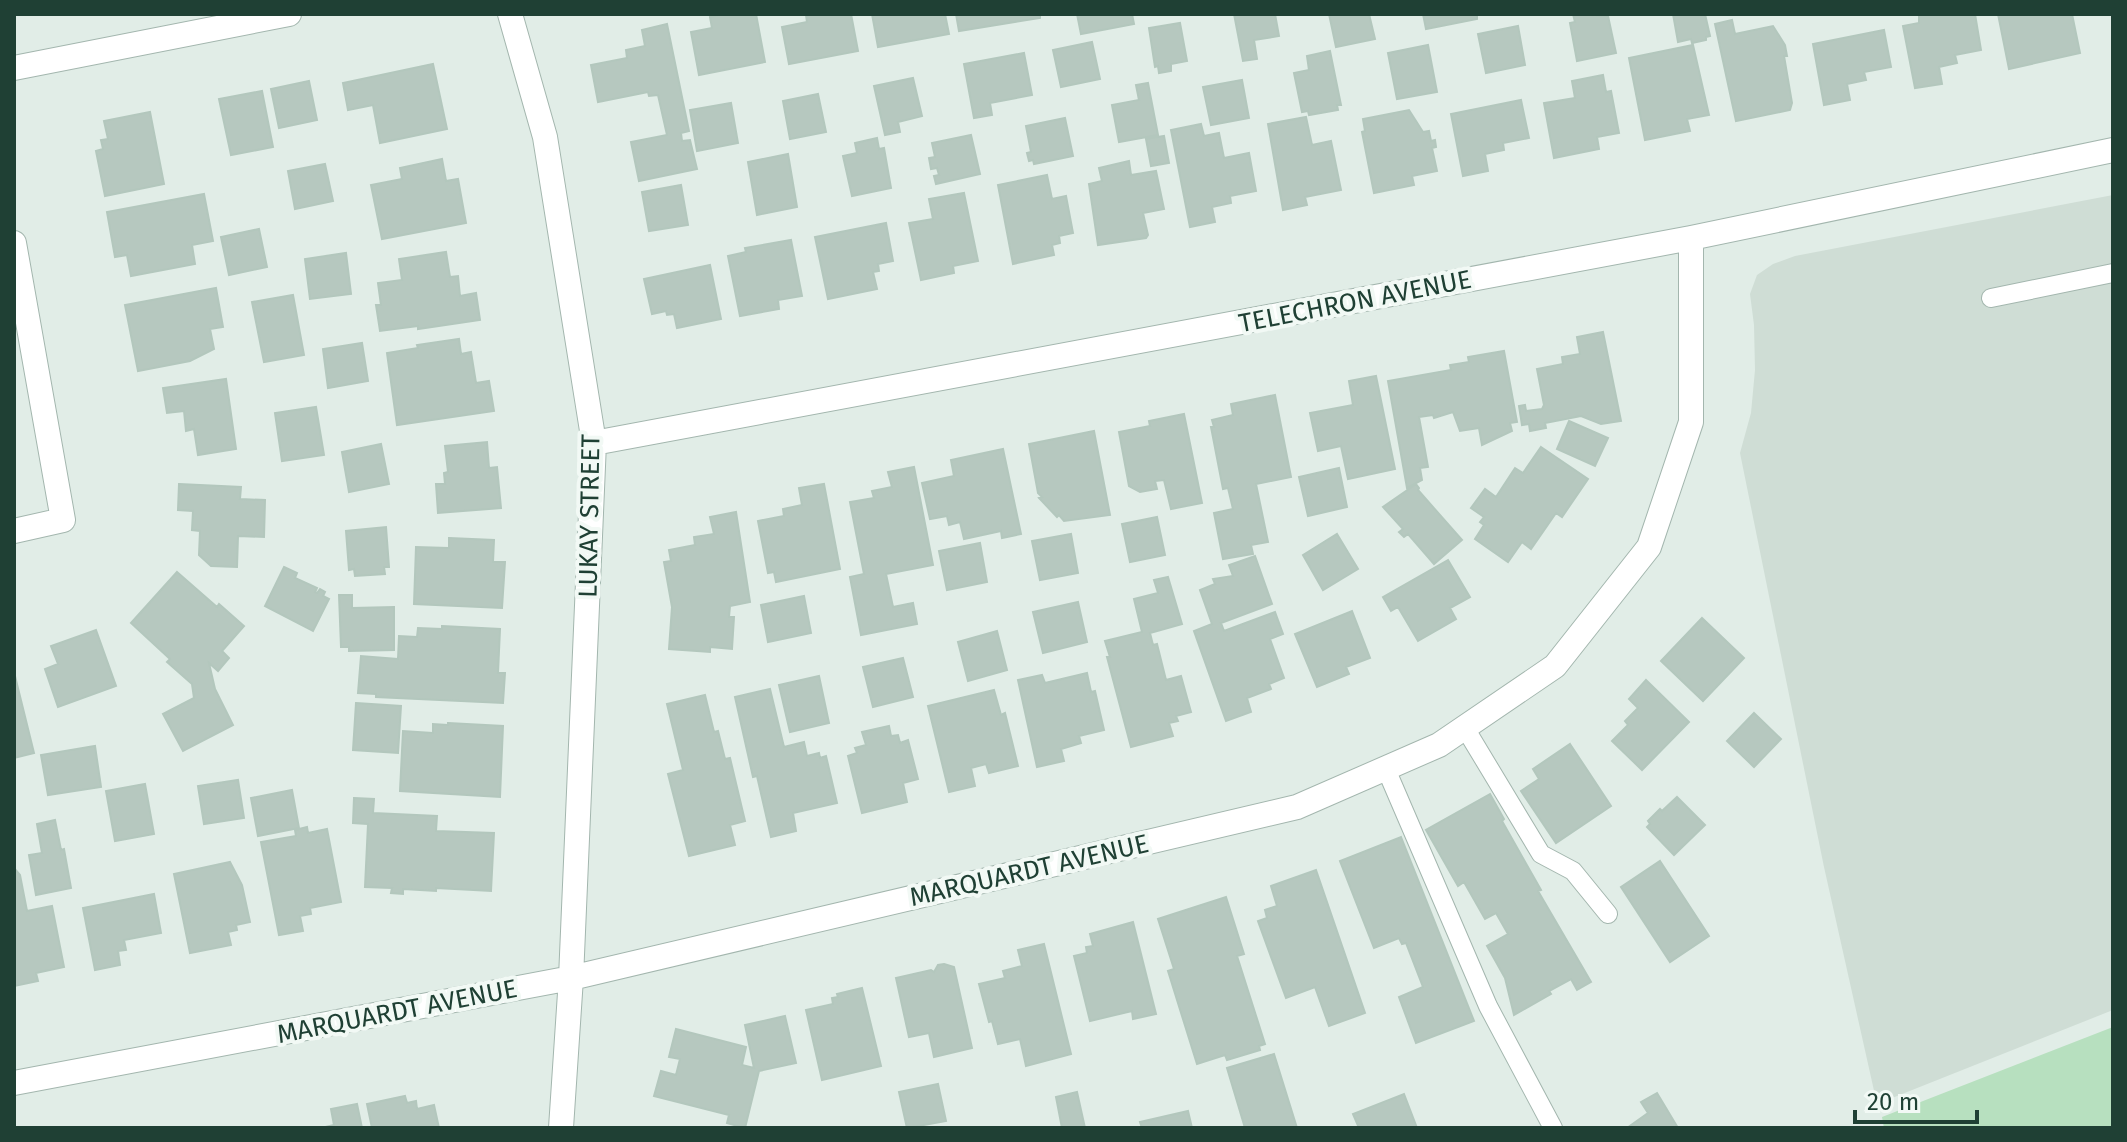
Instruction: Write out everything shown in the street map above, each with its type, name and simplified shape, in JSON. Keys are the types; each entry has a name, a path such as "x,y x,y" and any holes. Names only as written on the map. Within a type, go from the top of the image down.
{"street":[{"path":"14,68 289,14"},
{"name":"LUKAY STREET","path":"510,14 545,137 594,443 571,978 561,1128"},
{"name":"TELECHRON AVENUE","path":"594,443 1691,238 2113,150"},
{"name":"MARQUARDT AVENUE","path":"14,1083 571,978 1297,807 1439,745 1555,666 1649,547 1691,422 1691,238"},
{"path":"14,243 63,520 14,531"}],"lane":[{"path":"1991,298 2113,273"},
{"path":"1465,728 1541,854 1573,871 1608,914"},
{"path":"1386,769 1488,1006 1553,1128"}],"shaded area":[{"path":"2113,195 2113,1010 1877,1104 1824,867 1740,453 1751,413 1755,370 1750,294 1757,275 1773,264 1795,256"}],"green space":[{"path":"2113,1027 2113,1128 1884,1128 1882,1117"}],"building":[{"path":"756,14 765,62 699,75 691,32 712,28 710,17"},
{"path":"811,14 851,14 858,51 789,64 782,27 807,22 806,15"},
{"path":"872,14 945,14 949,34 878,47"},
{"path":"956,14 1040,14 1040,18 959,31"},
{"path":"1077,14 1132,14 1134,24 1081,34"},
{"path":"1234,14 1275,14 1279,36 1254,40 1257,59 1243,61"},
{"path":"1329,14 1369,14 1375,39 1336,47"},
{"path":"1423,14 1477,14 1477,19 1426,29"},
{"path":"1573,14 1608,16 1616,53 1577,61 1570,23 1575,22"},
{"path":"1673,14 1705,14 1710,36 1692,43 1691,39 1678,42"},
{"path":"1919,14 1975,14 1981,50 1955,55 1957,63 1939,67 1942,84 1915,88 1903,26 1919,23"},
{"path":"1998,14 2072,14 2080,53 2009,69"},
{"path":"1732,20 1735,34 1773,26 1785,45 1792,103 1790,110 1736,121 1715,24"},
{"path":"1180,23 1187,61 1171,64 1171,71 1159,73 1158,66 1155,67 1149,28"},
{"path":"667,24 689,131 681,133 682,141 690,140 697,169 639,181 631,142 667,135 658,95 649,96 648,92 598,102 591,65 627,58 626,50 645,46 642,30"},
{"path":"1518,26 1525,65 1486,73 1478,34"},
{"path":"1884,30 1891,67 1864,72 1866,80 1847,84 1850,100 1824,105 1813,44"},
{"path":"1092,42 1100,79 1061,87 1053,50"},
{"path":"1428,45 1437,92 1397,99 1388,53"},
{"path":"1693,45 1709,115 1687,119 1690,131 1645,140 1629,58"},
{"path":"1330,51 1341,105 1337,105 1338,110 1309,115 1308,111 1302,112 1294,73 1309,70 1307,56"},
{"path":"1024,53 1032,95 990,103 992,115 974,118 964,64"},
{"path":"433,64 447,129 380,143 373,105 348,110 343,83"},
{"path":"1603,75 1606,92 1611,91 1619,133 1597,137 1599,149 1554,158 1544,103 1575,98 1572,81"},
{"path":"913,78 922,116 898,122 900,132 885,135 874,86"},
{"path":"1242,80 1249,118 1211,125 1203,87"},
{"path":"309,81 317,120 279,128 271,89"},
{"path":"1148,83 1158,135 1119,142 1112,105 1139,100 1136,85"},
{"path":"262,91 273,147 231,155 219,99"},
{"path":"818,94 826,132 790,139 783,101"},
{"path":"1521,100 1529,138 1503,143 1504,150 1485,154 1488,171 1463,176 1451,114"},
{"path":"731,103 738,143 697,151 690,110"},
{"path":"1409,110 1423,132 1429,131 1431,141 1435,140 1436,147 1432,148 1437,171 1412,176 1414,185 1374,193 1362,132 1365,131 1363,119"},
{"path":"150,112 164,184 105,196 96,151 103,149 101,140 108,139 104,121"},
{"path":"1306,117 1312,145 1331,141 1341,190 1305,197 1307,205 1283,210 1268,124"},
{"path":"1065,118 1073,156 1034,164 1033,160 1029,161 1027,153 1031,152 1026,126"},
{"path":"1201,124 1204,136 1219,133 1224,158 1249,153 1256,191 1230,196 1231,203 1212,207 1215,222 1190,227 1171,130"},
{"path":"971,135 980,174 936,184 934,176 939,175 937,168 931,169 929,158 935,157 932,143"},
{"path":"1164,136 1169,163 1151,166 1146,139"},
{"path":"877,138 879,149 884,148 891,188 852,196 843,156 857,153 855,143"},
{"path":"788,154 797,207 757,215 748,162"},
{"path":"442,159 446,181 458,179 466,223 382,239 371,185 402,179 400,168"},
{"path":"1129,161 1131,175 1156,171 1164,209 1143,213 1146,238 1098,245 1089,184 1102,181 1099,168"},
{"path":"325,164 333,201 295,209 288,171"},
{"path":"1047,175 1052,199 1066,196 1073,233 1059,236 1060,243 1052,245 1054,255 1013,264 998,185"},
{"path":"681,185 688,225 649,231 642,192"},
{"path":"964,193 978,261 953,266 954,273 921,280 909,223 933,219 929,199"},
{"path":"204,194 213,241 192,245 195,264 131,276 127,255 115,257 107,212"},
{"path":"886,223 893,261 878,264 879,271 873,272 877,289 828,299 815,237"},
{"path":"259,229 267,267 229,275 221,237"},
{"path":"791,240 802,296 778,300 779,309 740,316 728,256 746,252 745,248"},
{"path":"446,252 450,277 458,276 460,296 476,293 480,320 380,331 376,305 381,305 378,283 402,280 399,259"},
{"path":"346,253 351,294 310,299 305,259"},
{"path":"710,265 721,319 677,328 674,314 667,315 666,311 652,314 644,279"},
{"path":"216,288 223,327 210,329 214,349 190,361 138,371 125,305"},
{"path":"293,295 304,355 264,362 252,302"},
{"path":"1603,332 1621,421 1601,424 1581,416 1545,423 1546,428 1530,431 1529,424 1522,425 1519,406 1525,405 1526,411 1542,409 1544,405 1537,369 1563,364 1562,357 1580,354 1577,337"},
{"path":"459,339 461,354 471,352 476,383 489,381 494,411 397,425 387,353"},
{"path":"362,343 368,381 328,388 323,349"},
{"path":"1504,351 1517,422 1510,423 1512,431 1482,445 1479,428 1460,431 1453,412 1434,418 1433,415 1419,417 1428,467 1420,468 1422,480 1407,488 1388,381 1451,370 1450,365 1469,362 1468,357"},
{"path":"1376,376 1395,469 1348,479 1341,446 1318,451 1310,413 1353,405 1349,381"},
{"path":"226,379 236,449 198,455 194,429 186,431 184,411 167,413 163,388"},
{"path":"1275,395 1291,477 1256,484 1268,542 1251,545 1253,554 1223,559 1214,513 1233,509 1228,488 1223,489 1212,420 1233,415 1231,404"},
{"path":"316,407 324,455 282,461 275,413"},
{"path":"1184,414 1202,503 1171,509 1164,480 1155,481 1157,489 1140,492 1129,486 1119,432 1150,426 1149,421"},
{"path":"1569,421 1608,438 1595,466 1557,449"},
{"path":"1094,431 1110,515 1064,521 1039,498 1042,497 1038,493 1029,444"},
{"path":"487,442 489,468 497,467 501,508 438,513 436,484 445,484 444,473 448,472 445,446"},
{"path":"381,444 389,484 349,492 342,452"},
{"path":"1541,447 1588,479 1562,517 1556,513 1531,549 1522,542 1508,562 1475,539 1484,525 1480,522 1484,517 1471,508 1485,489 1496,497 1515,468 1523,473"},
{"path":"1003,449 1021,534 1002,538 1001,531 964,539 960,522 949,525 947,516 930,519 922,483 954,476 951,460"},
{"path":"914,467 933,565 886,574 893,607 913,603 917,624 861,635 850,577 864,574 850,502 874,498 872,491 892,487 888,472"},
{"path":"1339,468 1347,507 1308,516 1299,477"},
{"path":"179,484 241,487 240,499 265,500 264,537 238,536 237,567 211,566 199,555 200,531 192,530 193,511 178,510"},
{"path":"824,484 840,569 776,582 774,572 768,573 758,521 784,516 783,509 802,505 799,488"},
{"path":"1416,484 1462,540 1434,564 1408,534 1404,537 1399,532 1403,529 1383,507"},
{"path":"736,512 750,602 730,606 729,617 734,617 732,649 710,647 710,652 669,649 672,607 664,562 671,561 669,550 695,545 694,537 714,534 710,517"},
{"path":"1157,517 1165,555 1130,562 1122,524"},
{"path":"386,527 389,567 384,567 385,574 355,576 354,569 349,570 346,531"},
{"path":"1071,534 1078,573 1040,580 1032,541"},
{"path":"1337,534 1358,569 1323,590 1303,555"},
{"path":"449,538 494,540 493,562 505,562 502,608 414,604 416,547 449,548"},
{"path":"980,543 987,582 947,590 939,551"},
{"path":"1255,556 1272,604 1221,623 1224,631 1275,612 1283,634 1270,639 1284,678 1269,684 1271,689 1247,698 1251,712 1226,721 1194,631 1212,624 1200,590 1215,584 1213,579 1233,576 1229,565"},
{"path":"1448,560 1470,597 1450,608 1456,619 1418,641 1398,607 1391,611 1383,597"},
{"path":"284,567 297,573 295,578 317,588 315,592 320,589 325,592 323,596 329,599 313,631 265,606"},
{"path":"177,572 244,626 222,651 229,658 218,671 209,663 215,689 233,725 183,751 163,714 194,698 192,684 131,623"},
{"path":"1168,577 1182,624 1150,633 1153,645 1157,644 1166,680 1181,676 1191,712 1176,716 1178,721 1169,723 1173,736 1131,747 1105,641 1142,632 1134,599 1158,593 1154,580"},
{"path":"339,595 352,595 352,608 394,607 394,650 349,651 349,647 341,647"},
{"path":"804,596 811,633 768,642 761,605"},
{"path":"1078,602 1087,642 1043,653 1033,612"},
{"path":"1352,611 1370,658 1346,667 1349,674 1317,687 1295,634"},
{"path":"1702,618 1744,658 1703,701 1661,661"},
{"path":"442,626 500,629 498,673 505,673 503,703 376,697 376,694 358,693 361,656 398,659 399,636 417,637 418,628 442,629"},
{"path":"96,630 116,686 58,707 45,669 58,664 51,646"},
{"path":"997,631 1007,670 968,681 958,642"},
{"path":"903,658 913,697 873,707 863,667"},
{"path":"14,672 34,753 14,758"},
{"path":"1087,673 1091,692 1095,691 1104,730 1079,736 1081,743 1061,749 1064,761 1037,767 1018,680 1042,675 1045,683"},
{"path":"819,676 829,723 790,732 779,685"},
{"path":"1646,680 1689,722 1642,770 1612,741 1628,725 1625,721 1638,708 1629,699"},
{"path":"770,689 784,747 804,742 807,756 819,753 820,758 826,756 837,803 793,813 796,831 771,837 757,776 753,777 735,697"},
{"path":"994,690 1001,715 1005,713 1018,766 989,773 986,764 971,768 975,786 949,792 928,706"},
{"path":"705,695 714,732 718,731 725,759 730,758 745,821 730,825 735,845 689,856 668,774 683,770 667,704"},
{"path":"356,703 401,706 398,753 353,750"},
{"path":"1754,713 1781,739 1754,767 1727,741"},
{"path":"433,724 503,726 500,797 400,791 403,731 433,733"},
{"path":"889,726 891,736 898,735 900,743 908,740 918,779 903,783 907,802 862,813 848,756 857,753 855,748 866,745 862,732"},
{"path":"1570,744 1611,806 1556,843 1521,791 1539,779 1533,769"},
{"path":"95,746 101,787 48,795 41,755"},
{"path":"238,780 244,818 204,824 198,786"},
{"path":"145,784 154,834 115,841 106,791"},
{"path":"292,790 299,828 258,836 251,798"},
{"path":"1490,794 1541,890 1538,891 1591,982 1577,990 1571,979 1514,1015 1505,978 1487,946 1508,934 1496,913 1485,919 1464,882 1458,886 1426,830"},
{"path":"1677,797 1705,825 1674,855 1647,827 1650,824 1648,821 1660,809 1662,811"},
{"path":"354,798 374,799 373,813 437,816 436,831 494,833 491,891 403,889 403,894 391,893 392,888 365,887 368,824 353,823"},
{"path":"55,820 71,888 36,895 29,855 42,853 37,824"},
{"path":"307,827 308,833 327,829 341,902 310,908 311,914 300,916 303,931 279,935 261,842 296,836 295,830"},
{"path":"1401,837 1474,1021 1416,1043 1399,997 1423,987 1406,943 1402,944 1399,938 1374,948 1340,861"},
{"path":"1660,861 1709,936 1670,962 1621,887"},
{"path":"230,862 242,885 250,922 236,925 237,930 228,932 231,945 190,953 174,874"},
{"path":"14,868 20,875 27,911 52,906 64,967 36,973 38,981 14,986"},
{"path":"1316,870 1365,1013 1329,1026 1315,987 1286,998 1258,921 1267,918 1265,910 1277,906 1271,886"},
{"path":"154,894 161,933 124,940 126,950 118,951 120,965 95,970 83,908"},
{"path":"1226,897 1244,954 1237,956 1265,1044 1259,1046 1260,1050 1227,1060 1225,1055 1197,1064 1168,971 1174,969 1158,919"},
{"path":"1133,922 1156,1014 1133,1019 1132,1011 1090,1021 1074,956 1087,953 1086,947 1093,946 1090,934"},
{"path":"1044,944 1071,1054 1026,1066 1020,1039 998,1044 979,984 1005,978 1003,971 1022,966 1018,950"},
{"path":"938,965 954,967 972,1048 934,1057 929,1033 909,1037 896,978 931,970 934,972"},
{"path":"862,988 881,1066 822,1080 806,1010 833,1004 832,998 838,997 837,994"},
{"path":"785,1016 796,1063 759,1071 745,1128 727,1123 729,1115 654,1096 661,1071 676,1075 680,1059 669,1057 676,1029 746,1047 742,1065 754,1068 745,1025"},
{"path":"1274,1054 1297,1128 1245,1128 1227,1068"},
{"path":"938,1084 946,1121 907,1128 899,1092"},
{"path":"1077,1092 1085,1128 1062,1128 1056,1097"},
{"path":"1657,1093 1678,1128 1627,1128 1648,1113 1641,1102"},
{"path":"1404,1094 1417,1128 1359,1128 1353,1114"},
{"path":"405,1096 407,1103 416,1101 417,1109 434,1105 439,1128 372,1128 367,1104"},
{"path":"357,1104 362,1128 321,1128 334,1125 331,1109"},
{"path":"1188,1111 1192,1128 1142,1128 1140,1122"}]}
